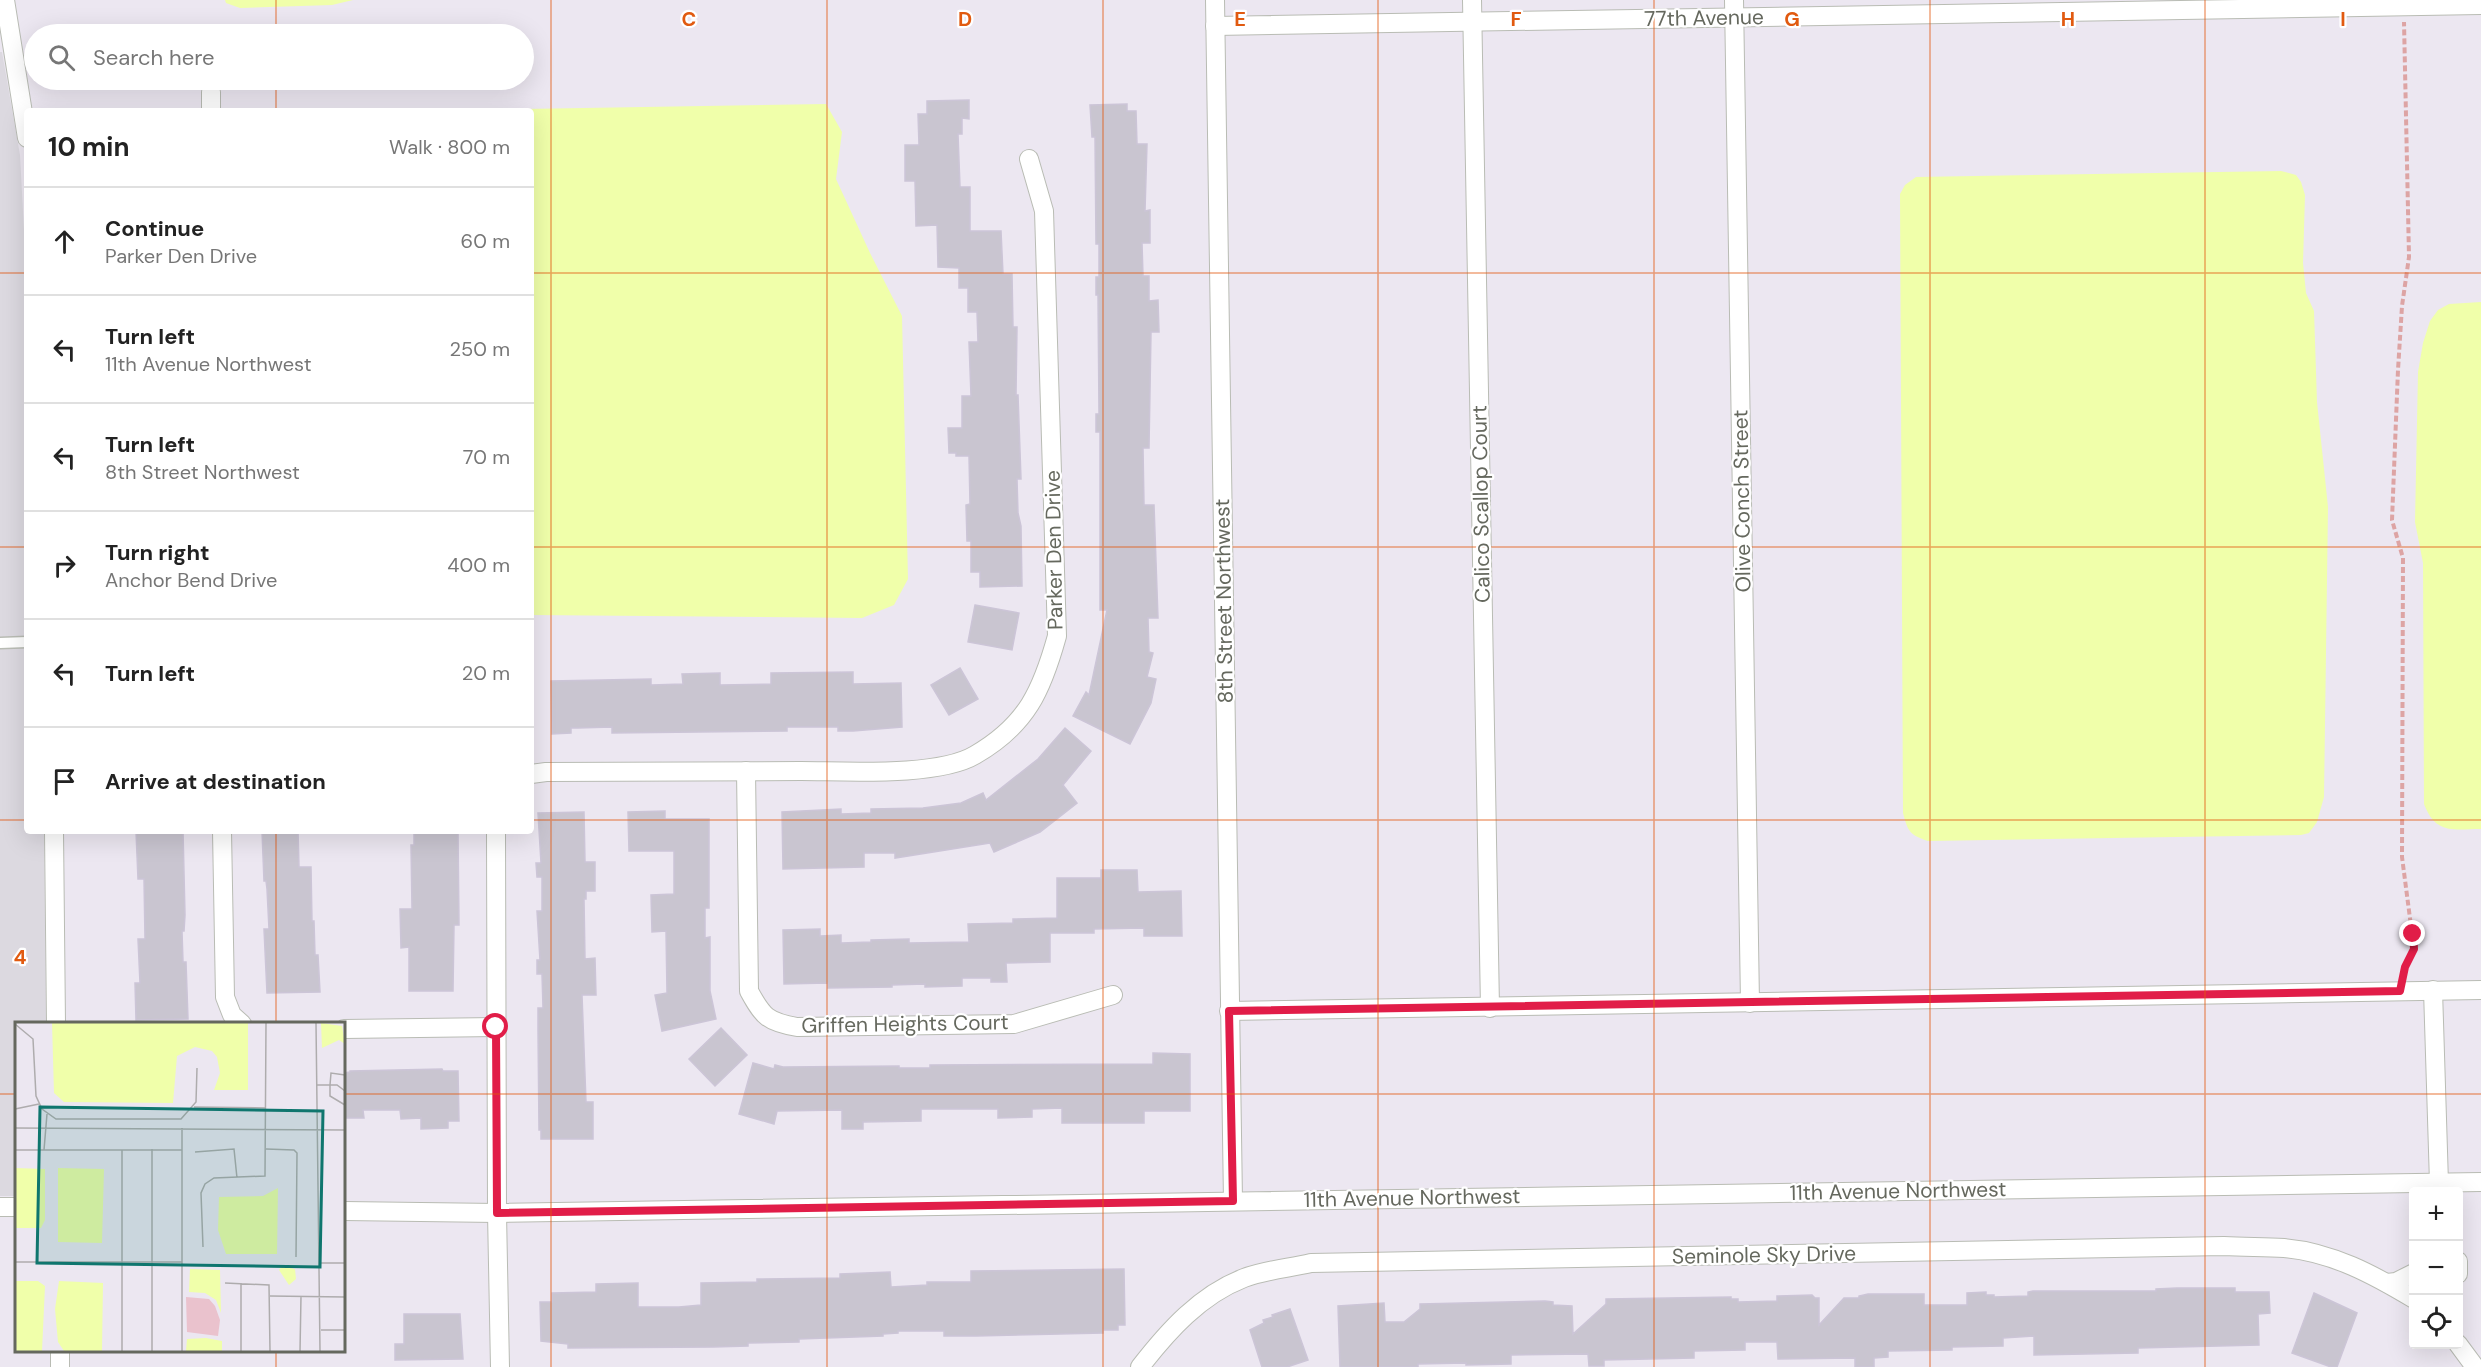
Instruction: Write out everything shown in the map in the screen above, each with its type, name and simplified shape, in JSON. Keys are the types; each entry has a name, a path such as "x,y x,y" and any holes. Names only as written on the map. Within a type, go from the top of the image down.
{"street":[{"path":"5,0 5,40 24,125"},
{"name":"8th Street Northwest","path":"1215,0 1233,1201"},
{"name":"Calico Scallop Court","path":"1472,0 1490,1008"},
{"name":"77th Avenue","path":"1215,26 1472,20 1734,9 2481,5"},
{"name":"Olive Conch Street","path":"1734,9 1750,1003"},
{"path":"211,92 211,108"},
{"name":"Parker Den Drive","path":"534,774 881,771 945,766 975,755 1026,713 1046,677 1057,636 1044,211 1029,159"},
{"name":"Griffen Heights Court","path":"746,771 749,992 760,1012 775,1023 797,1027 1014,1024 1113,995"},
{"path":"54,834 56,1022"},
{"path":"222,834 225,997 232,1015 241,1022"},
{"path":"496,834 497,1213 500,1367"},
{"path":"2433,990 2441,1187"},
{"path":"1229,1011 2481,990"},
{"path":"345,1029 496,1027"},
{"name":"11th Avenue Northwest","path":"2452,1187 2481,1182"},
{"name":"11th Avenue Northwest","path":"345,1211 497,1213 1233,1201 2409,1189"},
{"name":"Seminole Sky Drive","path":"1140,1367 1164,1336 1206,1297 1244,1278 1311,1263 2224,1246 2287,1248 2340,1260 2409,1296"},
{"path":"2387,1283 2396,1282 2409,1276"},
{"path":"2462,1349 2475,1367"}],"lane":[{"path":"0,643 24,642"}],"path":[{"path":"2400,991 2405,967 2414,949 2402,857 2403,558 2392,520 2402,306 2409,257 2403,6"}],"shaded area":[{"path":"225,0 353,0 332,5 240,8 226,3"},
{"path":"0,52 2,52 20,155 24,230 24,834 44,834 46,1022 15,1022 15,1196 0,1196"},
{"path":"826,104 842,132 836,179 902,316 908,579 894,605 862,618 534,615 534,109"},
{"path":"2281,171 2296,175 2305,195 2303,263 2306,293 2314,311 2317,402 2328,507 2324,797 2317,822 2309,833 2301,835 1928,841 1917,837 1908,829 1903,813 1900,194 1905,185 1916,177"},
{"path":"2481,302 2481,829 2454,829 2440,826 2434,821 2424,804 2423,563 2415,522 2418,372 2430,321 2438,310 2449,304"}],"building":[{"path":"969,100 969,119 962,118 962,134 958,134 960,187 970,187 970,231 1001,231 1003,274 1012,274 1013,327 1017,327 1016,395 1018,395 1021,479 1017,479 1018,513 1021,526 1022,586 980,587 980,572 971,572 971,541 967,541 966,505 970,504 969,456 956,456 956,453 949,453 948,428 962,428 962,396 971,396 969,342 978,342 977,312 968,312 968,288 959,288 959,268 938,267 937,225 916,226 915,181 905,181 905,145 919,145 918,114 927,114 927,101"},
{"path":"1127,104 1127,111 1136,111 1137,144 1147,144 1145,211 1150,210 1150,243 1142,243 1143,276 1149,276 1149,301 1158,300 1159,332 1151,332 1149,448 1143,448 1144,505 1154,505 1158,618 1148,618 1149,652 1153,653 1147,677 1156,679 1151,703 1130,744 1073,716 1086,692 1089,695 1107,610 1100,610 1100,432 1096,432 1096,414 1099,414 1096,277 1099,277 1099,244 1096,244 1095,137 1092,137 1090,105"},
{"path":"975,605 1019,613 1012,650 968,642"},
{"path":"960,668 978,699 949,715 931,685"},
{"path":"853,672 853,684 901,683 902,727 853,731 838,731 838,727 787,727 787,731 612,733 612,727 571,728 571,733 552,734 551,681 651,679 651,685 683,684 682,674 720,673 720,685 771,684 771,673"},
{"path":"1065,728 1091,751 1063,785 1077,803 1040,832 994,852 990,843 895,858 895,853 864,853 864,867 783,869 782,812 841,809 841,814 871,813 871,809 923,808 961,803 983,793 986,800 1038,759"},
{"path":"665,811 665,819 709,819 709,908 705,908 705,938 710,937 710,991 716,1019 662,1031 655,995 667,993 666,931 652,932 651,895 674,894 674,851 629,851 628,812"},
{"path":"584,812 585,862 595,862 595,891 586,891 586,899 584,899 585,959 595,958 596,995 582,995 586,1102 593,1102 593,1139 541,1139 538,1008 543,1008 542,974 537,974 537,960 540,960 537,911 542,911 542,877 537,877 536,863 541,863 538,813"},
{"path":"136,834 183,834 185,915 184,931 182,931 183,962 186,962 188,1019 136,1020 135,983 140,983 138,939 145,939 144,879 138,879"},
{"path":"262,834 298,834 299,867 311,867 312,921 314,921 315,955 318,955 320,992 267,993 264,929 269,929 267,889 266,881 264,881"},
{"path":"414,834 458,834 459,925 454,925 453,991 409,991 409,947 401,948 400,909 412,909 411,845 414,845"},
{"path":"1101,870 1137,870 1138,892 1181,891 1182,936 1144,936 1144,928 1094,929 1094,933 1050,933 1050,962 1006,963 1007,982 991,982 991,978 962,978 962,986 925,987 925,984 828,988 828,983 784,984 783,930 820,929 820,936 841,935 841,943 909,939 909,943 969,942 968,924 1013,923 1013,919 1057,918 1057,878 1101,878"},
{"path":"721,1028 747,1055 715,1086 689,1059"},
{"path":"1153,1053 1190,1054 1190,1111 1144,1111 1144,1123 1062,1123 1062,1108 1032,1109 1032,1117 998,1118 998,1109 921,1109 921,1121 863,1122 863,1129 842,1129 842,1110 777,1111 774,1124 739,1114 753,1063 774,1069 775,1065 783,1067 930,1068 930,1065 1153,1064"},
{"path":"442,1069 443,1071 458,1071 459,1121 448,1121 448,1128 421,1129 421,1118 401,1119 400,1110 363,1110 364,1118 345,1118 345,1073"},
{"path":"1124,1269 1125,1325 1118,1325 1118,1330 1103,1330 1103,1333 944,1336 944,1331 898,1331 898,1333 883,1334 883,1336 799,1339 799,1342 748,1343 748,1346 713,1347 568,1348 568,1344 541,1341 540,1302 552,1302 552,1293 596,1292 596,1284 638,1283 638,1307 679,1307 701,1305 701,1283 757,1282 757,1279 840,1278 840,1274 890,1272 891,1287 927,1285 927,1282 971,1282 971,1271"},
{"path":"2235,1288 2235,1292 2269,1292 2270,1313 2258,1314 2259,1345 2138,1348 2138,1353 2034,1355 2034,1336 2003,1338 2003,1346 1888,1351 1888,1357 1874,1358 1874,1367 1855,1367 1855,1358 1778,1359 1777,1342 1745,1342 1745,1350 1694,1351 1694,1358 1604,1360 1604,1366 1589,1366 1588,1354 1511,1355 1511,1364 1340,1367 1338,1306 1384,1303 1385,1322 1404,1322 1420,1309 1420,1304 1545,1301 1553,1302 1553,1305 1572,1306 1573,1334 1606,1304 1606,1299 1731,1297 1731,1299 1738,1299 1738,1302 1777,1301 1777,1296 1812,1295 1819,1298 1819,1325 1844,1298 1859,1298 1859,1296 1868,1294 1924,1294 1924,1305 1967,1305 1967,1293 1986,1292 1986,1295 1994,1295 1994,1297 2028,1296 2028,1292 2033,1291 2156,1291 2156,1289"},
{"path":"2314,1293 2357,1313 2337,1367 2292,1353"},
{"path":"1290,1309 1308,1360 1287,1367 1262,1367 1250,1330 1264,1323 1263,1320 1273,1317 1272,1315"},
{"path":"404,1314 460,1314 463,1359 395,1360 395,1344 404,1344"}],"route":[{"path":"496,1027 497,1213 1233,1201 1229,1011 2400,991 2405,967 2414,949 2413,934"}]}
